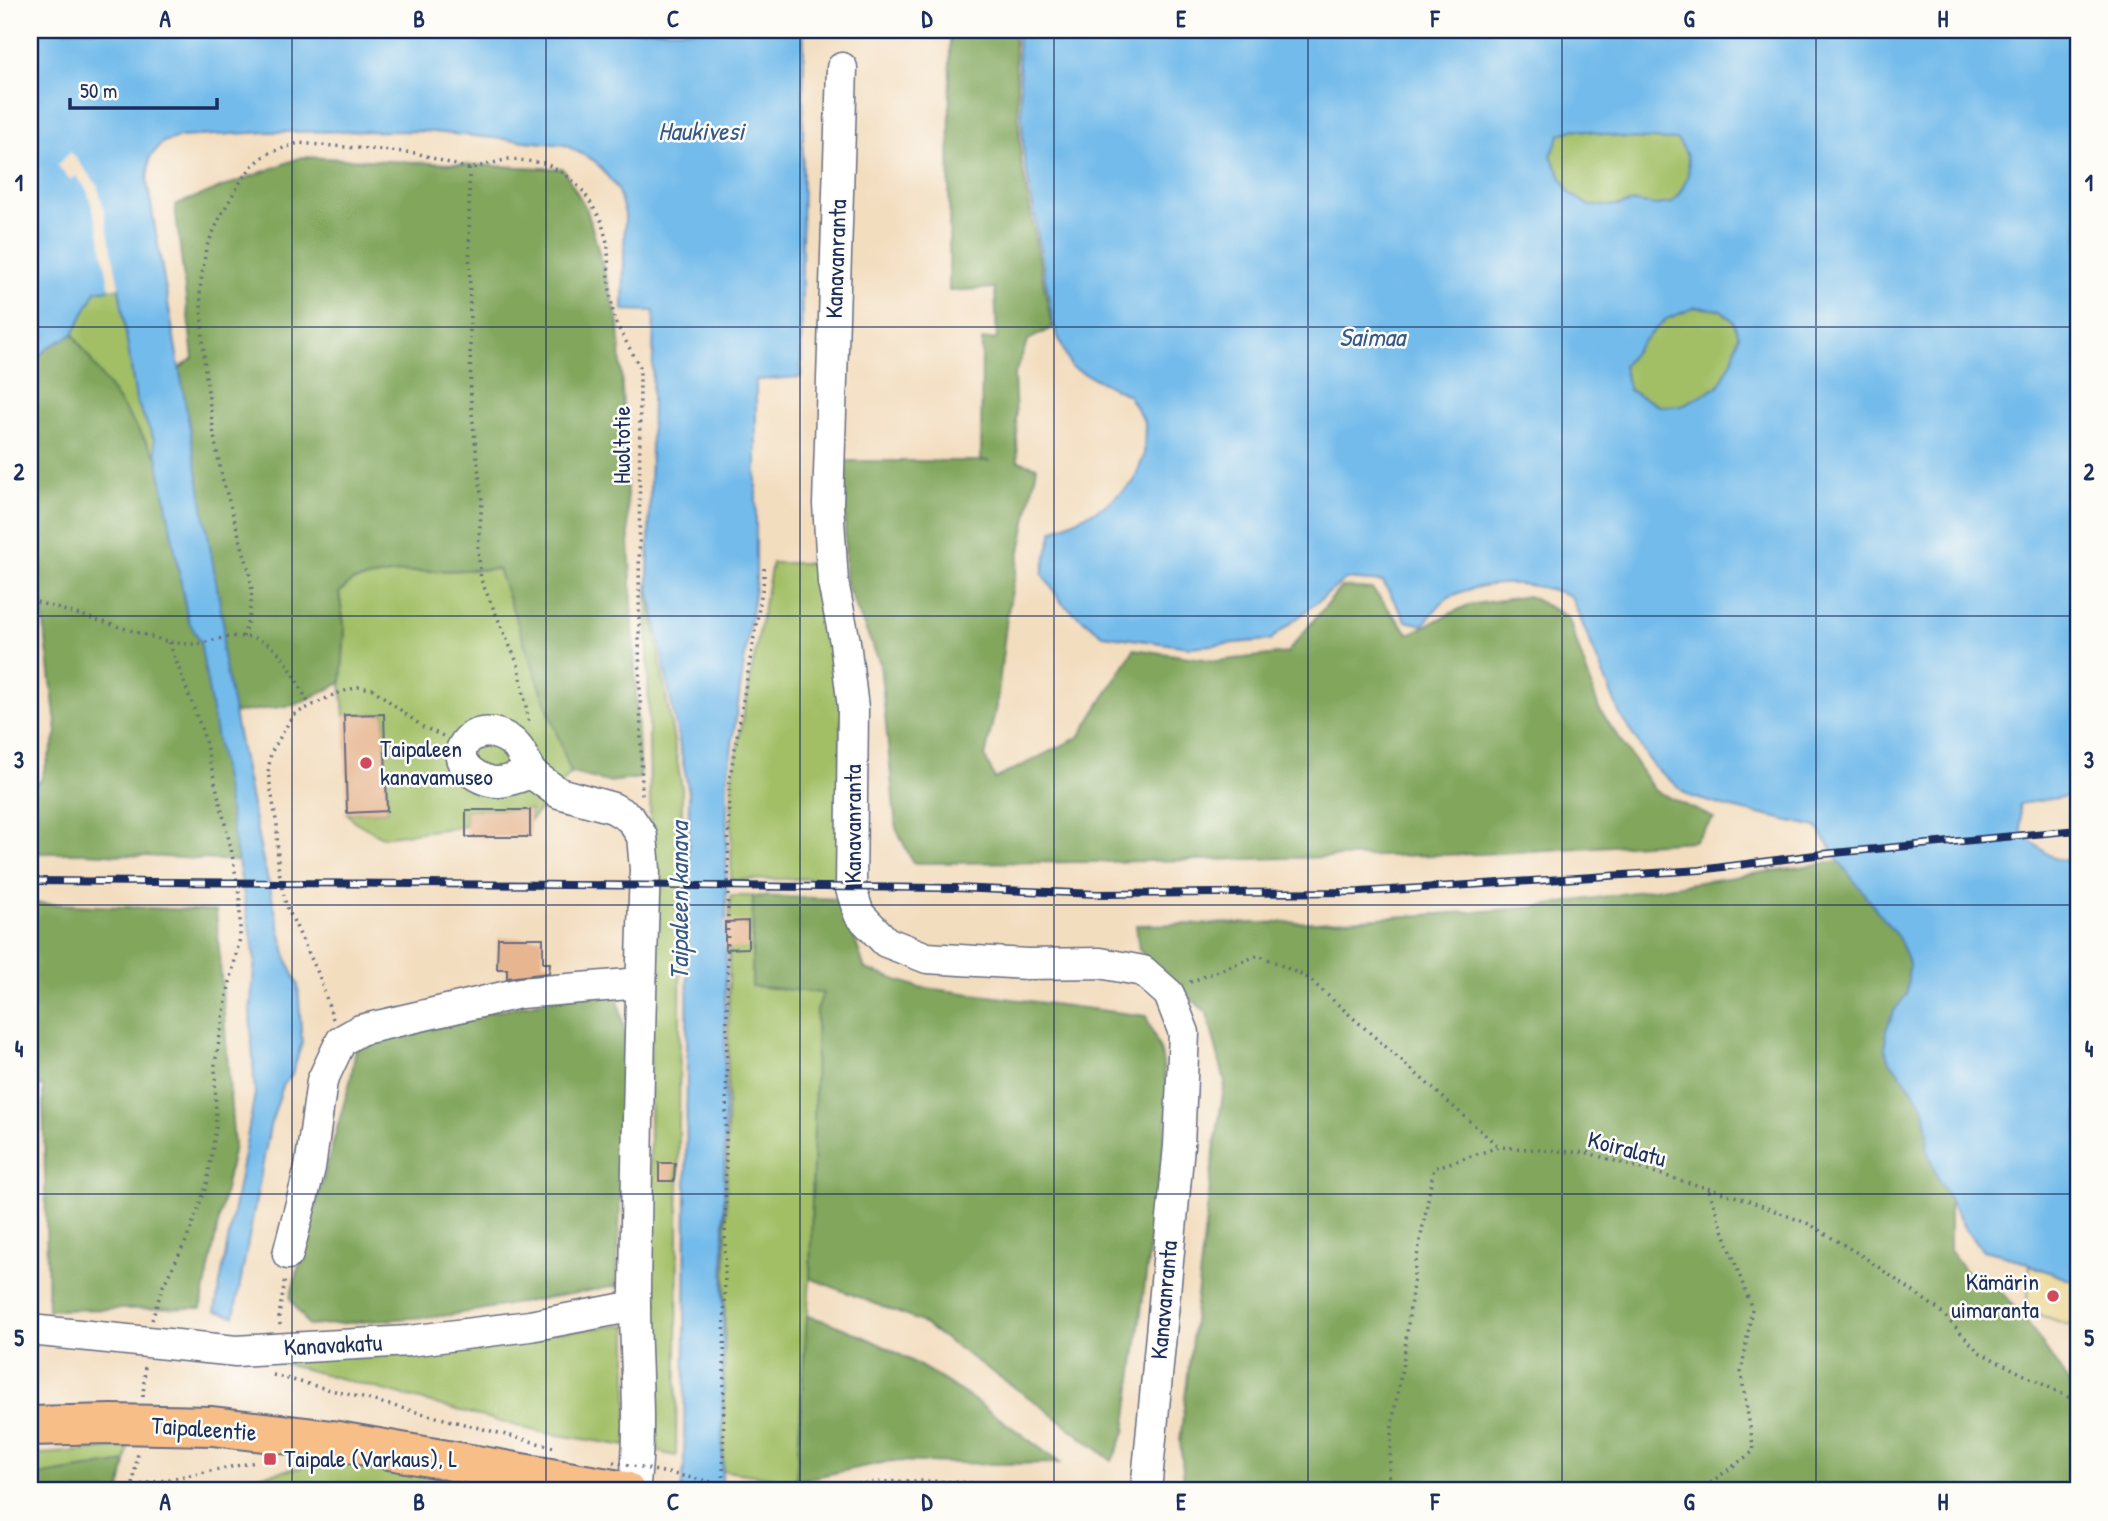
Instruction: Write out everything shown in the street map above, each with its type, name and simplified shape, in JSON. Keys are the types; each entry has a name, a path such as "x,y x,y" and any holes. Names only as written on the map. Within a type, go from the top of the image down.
{"highway":[{"name":"Taipaleentie","path":"30,1426 212,1426 618,1479"}],"street":[{"name":"Kanavanranta","path":"842,68 828,504 833,582 845,642 853,708 851,888 859,914 886,942 927,958 1027,964 1100,963 1143,971 1170,994 1184,1033 1179,1146 1146,1491"},
{"path":"531,774 496,782 483,778 471,772 464,764 460,756 463,746 472,736 486,731 511,741 523,756 531,774 558,793 613,808 630,818 642,836 645,869 635,1306 639,1451 618,1479"},
{"path":"288,1254 310,1168 322,1081 341,1041 360,1030 520,993 641,983"},
{"name":"Kanavakatu","path":"30,1329 147,1352 236,1351 409,1341 530,1326 635,1306"}],"path":[{"path":"243,637 252,591 215,442 205,370 200,289 206,248 221,215 252,166 267,153 298,143 416,153 469,169 471,405 482,501 478,549 481,580 519,667 530,734"},
{"name":"Huoltotie","path":"469,169 509,159 545,163 569,177 584,192 601,220 608,246 614,320 640,367 639,638 642,836"},
{"path":"723,1491 729,783 764,579 764,563"},
{"path":"30,600 169,642 192,644 231,636 256,637 274,646 310,706"},
{"path":"142,1402 152,1316 163,1286 187,1239 207,1184 216,1127 215,1064 240,938 240,899 222,810 203,733 169,642"},
{"path":"341,1041 319,975 286,905 278,866 277,826 268,772 271,753 293,715 358,687 373,689 423,727 463,746"},
{"path":"1179,987 1259,955 1308,978 1499,1147"},
{"name":"Koiralatu","path":"1388,1491 1392,1424 1404,1357 1415,1267 1434,1168 1499,1147 1588,1153 1744,1199 1809,1224 1864,1257 1939,1311 1979,1352 2078,1402"},
{"path":"1699,1491 1754,1451 1741,1373 1752,1309 1708,1189"},
{"path":"282,1348 279,1316 288,1254"},
{"path":"267,1374 567,1451"},
{"path":"139,1445 133,1489 162,1480 256,1462"},
{"path":"618,1479 766,1491"},
{"path":"162,1480 179,1491"},
{"path":"809,1491 865,1483 963,1481 1058,1491"}],"green space":[{"path":"950,30 1014,30 1021,160 1052,328 1028,340 1014,376 1018,461 1037,467 1007,616 997,702 985,757 995,779 1079,737 1134,649 1217,661 1287,653 1341,587 1372,589 1409,634 1468,605 1528,596 1568,617 1599,709 1655,791 1714,818 1694,841 1482,854 913,863 896,828 880,663 845,582 845,461 990,461 981,460 982,340 997,339 995,288 949,291"},
{"path":"1576,129 1626,138 1677,140 1689,164 1687,180 1679,195 1673,203 1656,205 1635,202 1617,206 1589,206 1569,192 1551,156 1560,134"},
{"path":"302,157 563,169 587,210 619,324 640,778 608,782 571,773 498,569 401,572 352,581 339,593 345,631 341,683 295,705 234,713 222,651 224,628 179,369 193,358 175,205"},
{"path":"119,287 136,400 154,439 158,459 73,334 96,291"},
{"path":"1696,307 1721,310 1733,321 1739,335 1732,361 1718,387 1681,406 1659,406 1629,390 1623,366 1643,341 1666,319"},
{"path":"73,334 158,459 188,620 200,641 239,861 85,853 30,853 30,783 40,782 57,733 43,614 30,616 30,577 40,575 30,523 30,365 49,347"},
{"path":"772,563 819,563 842,682 839,878 731,880 732,777"},
{"path":"499,569 571,773 530,821 530,810 466,810 466,826 382,837 354,821 347,813 387,811 384,714 344,715 341,683 345,631 339,593 352,581 401,572"},
{"path":"647,584 682,789 676,1456 649,1450 651,870"},
{"path":"1839,861 1900,940 1909,963 1907,994 1894,1011 1886,1030 1885,1049 1890,1061 1924,1108 1928,1133 1927,1149 1937,1176 1950,1199 1950,1250 1965,1271 1997,1287 2028,1323 2078,1397 2078,1491 1201,1491 1184,1479 1180,1441 1214,1151 1225,1082 1207,1013 1139,950 1136,925 1317,922 1529,908"},
{"path":"730,896 753,896 752,985 824,993 817,1010 810,1278 796,1481 723,1471"},
{"path":"753,896 841,899 865,969 918,987 1146,1016 1161,1052 1169,1103 1125,1432 1112,1461 1044,1408 919,1321 810,1278 817,1010 823,993 752,986"},
{"path":"30,903 216,911 234,1146 201,1308 48,1310 43,1086 30,1087"},
{"path":"617,993 626,1040 617,1286 450,1315 309,1326 290,1298 351,1078 356,1048 393,1032 574,995"},
{"path":"807,1316 862,1336 914,1363 964,1394 1060,1463 891,1461 796,1481"},
{"path":"627,1325 627,1446 539,1432 275,1361"},
{"path":"128,1447 126,1462 30,1477 30,1455"},
{"path":"343,1459 538,1491 221,1491 243,1479"},
{"path":"126,1462 120,1491 30,1491 30,1477"}],"sand":[{"name":"Kämärin uimaranta","path":"2030,1265 2078,1283 2078,1328 2026,1310"}],"water":[{"name":"Haukivesi","path":"30,30 804,30 801,377 756,380 756,580 727,780 722,1491 681,1491 684,1467 689,793 648,582 654,311 623,310 625,214 617,188 595,161 565,145 422,131 268,132 180,137 163,142 150,157 147,181 224,628 222,651 261,852 287,959 298,985 302,1043 292,1074 283,1086 270,1126 234,1316 215,1311 255,1094 250,1012 255,960 200,641 188,620 154,439 136,400 119,287 96,291 73,334 49,347 30,365"},
{"name":"Saimaa","path":"1017,30 2078,30 2078,795 2019,804 2022,835 2055,859 2078,861 2078,1283 2004,1255 1983,1250 1965,1229 1937,1176 1927,1149 1928,1133 1924,1108 1890,1061 1885,1049 1886,1030 1894,1011 1907,994 1909,963 1900,940 1839,861 1817,827 1689,796 1654,767 1621,717 1571,596 1525,585 1495,584 1479,587 1446,599 1423,625 1406,621 1383,582 1346,579 1270,640 1189,647 1103,635 1063,604 1042,574 1053,531 1103,507 1133,483 1144,456 1145,423 1128,395 1071,367 1054,327 1024,157","holes":["1576,129 1626,138 1677,140 1689,164 1683,188 1672,203 1656,205 1635,202 1617,206 1589,206 1569,192 1551,156 1560,134","1696,307 1721,310 1733,321 1739,335 1732,361 1718,387 1681,406 1659,406 1629,390 1623,366 1643,341 1666,319"]}],"pier":[{"path":"71,152 97,185 119,287 110,289 98,226 87,190 76,176 71,180 57,165"}],"building":[{"name":"Taipaleen kanavamuseo","path":"384,714 387,811 347,813 344,715"},
{"path":"466,810 530,810 530,837 466,837"},
{"path":"748,921 748,948 725,949 725,922"},
{"path":"498,938 543,938 543,963 550,963 549,973 507,978 507,969 497,969"},
{"path":"659,1163 675,1163 674,1181 659,1181"}],"railway":[{"path":"30,881 956,888 1097,894 1360,892 1700,870 1823,854 2078,830"}],"place":[{"name":"Taipaleen kanavamuseo","path":"366,763"},
{"name":"Kämärin uimaranta","path":"2053,1296"},
{"name":"Taipale (Varkaus), L","path":"270,1459"}],"water label":[{"name":"Taipaleen kanava","path":"679,901"}]}
